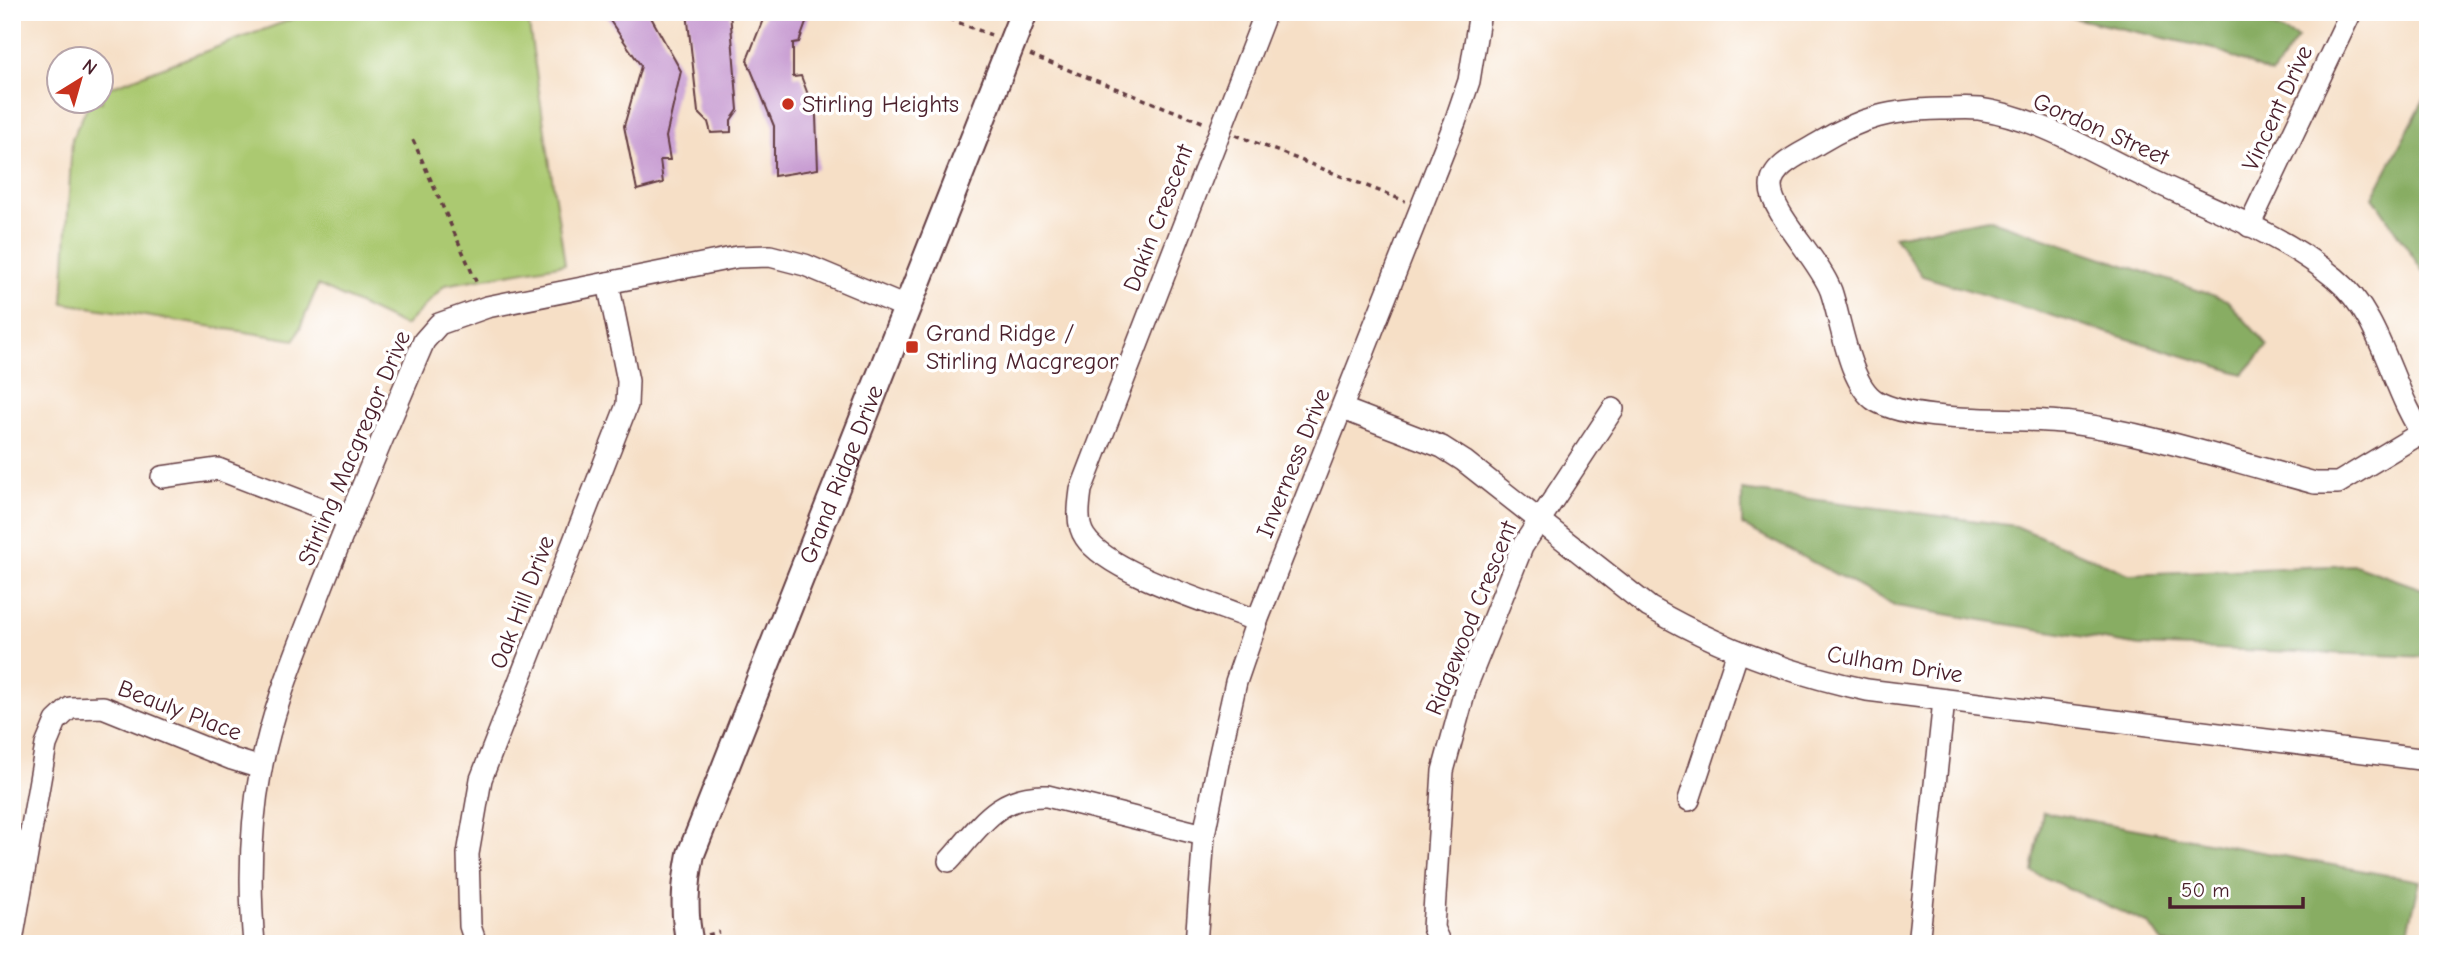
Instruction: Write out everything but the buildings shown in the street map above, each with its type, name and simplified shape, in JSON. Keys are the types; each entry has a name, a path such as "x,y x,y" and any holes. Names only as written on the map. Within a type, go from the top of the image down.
{"street":[{"name":"Grand Ridge Drive","path":"690,944 685,921 685,882 691,854 1024,12"},
{"name":"Dakin Crescent","path":"1257,621 1125,569 1100,555 1083,536 1078,512 1081,490 1266,12"},
{"name":"Inverness Drive","path":"1196,944 1204,835 1237,682 1257,621 1423,208 1469,80 1480,12"},
{"name":"Vincent Drive","path":"2249,226 2351,12"},
{"name":"Gordon Street","path":"1979,109 2036,125 2249,226 2311,260 2338,280 2366,313 2424,437 2338,483 2315,483 2108,429 2068,422 1898,412 1871,398 1857,378 1830,288 1811,253 1773,204 1771,182 1781,167 1866,118 1904,110 1979,109"},
{"name":"Stirling Macgregor Drive","path":"254,944 251,888 261,768 283,688 348,519 424,341 439,324 487,307 737,257 770,256 805,265 908,308"},
{"name":"Oak Hill Drive","path":"476,944 470,926 468,854 481,779 627,405 628,381 608,283"},
{"name":"Culham Drive","path":"1343,409 1442,447 1539,518 1649,607 1682,626 1738,651 1819,680 1867,691 2428,760"},
{"name":"Ridgewood Crescent","path":"1440,944 1433,929 1443,771 1466,687 1522,547 1613,409"},
{"path":"162,477 218,469 348,519"},
{"path":"1689,800 1738,651"},
{"path":"1917,944 1944,700"},
{"name":"Beauly Place","path":"12,941 46,745 56,722 70,708 103,707 261,768"},
{"path":"949,862 992,813 1010,800 1028,795 1047,796 1204,835"}],"path":[{"path":"931,12 999,38"},
{"path":"1025,52 1209,124"},
{"path":"1231,133 1423,208"},
{"path":"413,140 478,286"}],"green space":[{"path":"311,12 527,12 565,264 445,285 405,326 318,285 295,340 63,303 72,138 83,116 116,116 116,85"},
{"path":"2046,12 2239,12 2298,38 2272,74 2214,49"},
{"path":"2428,92 2428,279 2373,197"},
{"path":"1989,219 2227,300 2268,346 2243,374 1922,276 1894,236"},
{"path":"1742,490 2016,526 2129,574 2355,565 2428,591 2428,657 2140,646 1896,606 1742,525"},
{"path":"2043,812 2420,881 2405,944 2163,944 2149,924 2032,872"}],"place":[{"name":"Stirling Heights","path":"788,104"},
{"name":"Grand Ridge / Stirling Macgregor","path":"912,347"}]}
